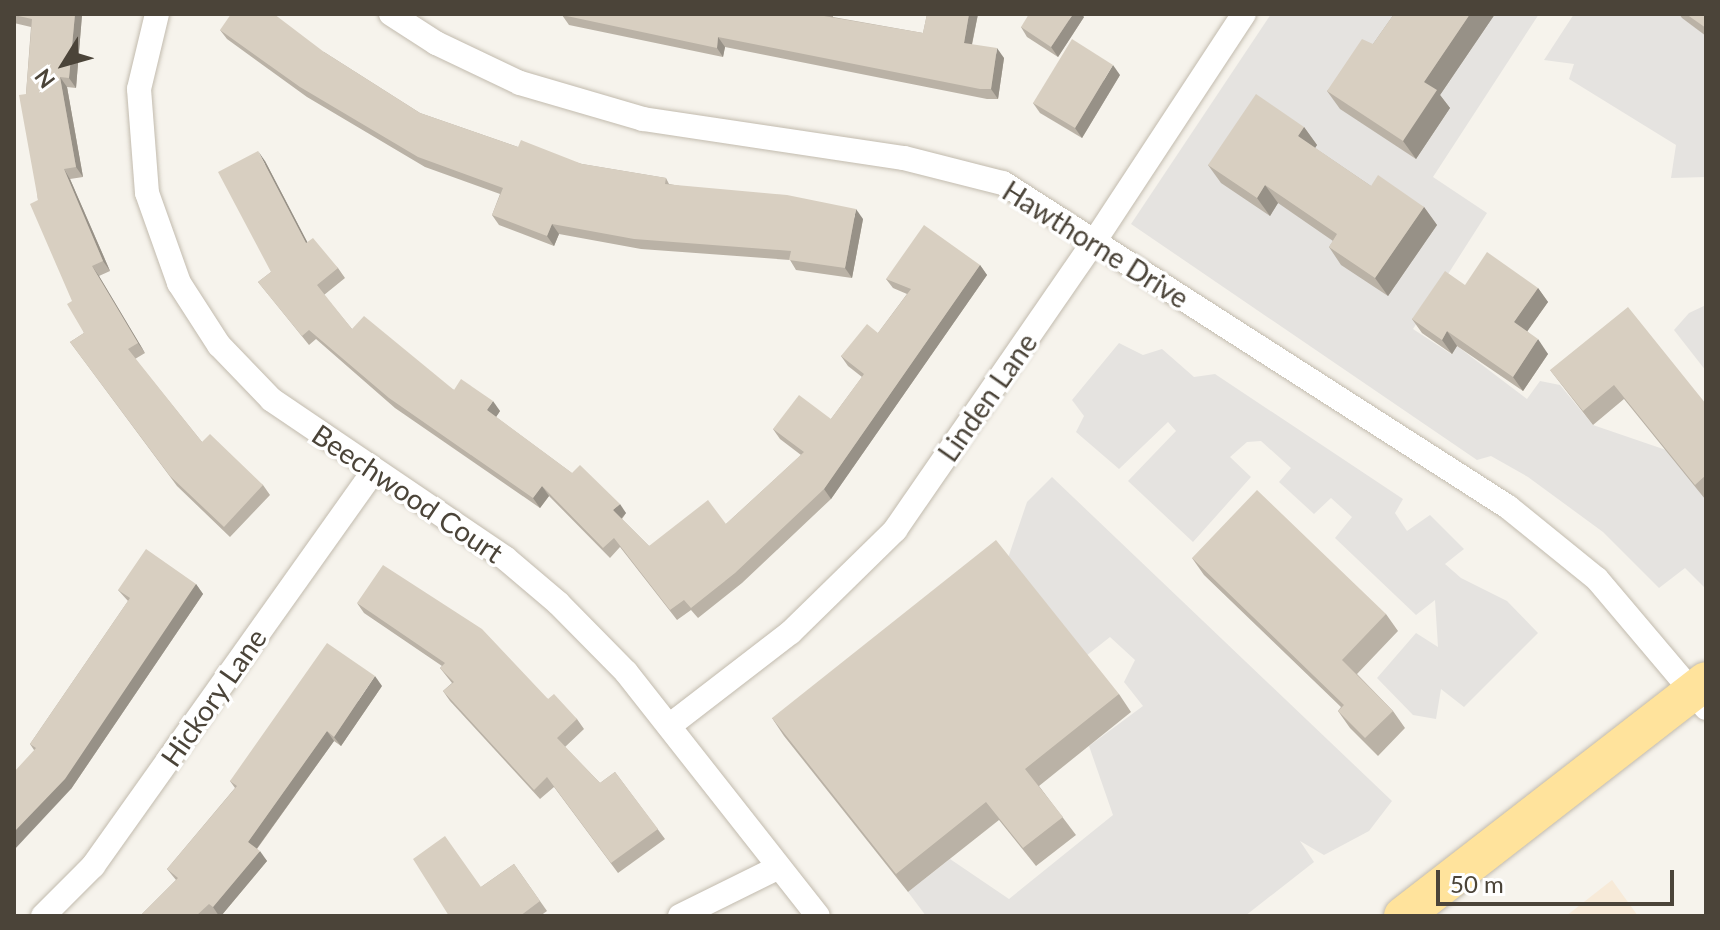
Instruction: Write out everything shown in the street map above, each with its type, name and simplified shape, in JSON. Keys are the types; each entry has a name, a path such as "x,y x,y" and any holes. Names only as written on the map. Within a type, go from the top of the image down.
{"main road":[{"path":"1403,916 1702,693"}],"street":[{"name":"Beechwood Court","path":"157,14 139,89 140,140 151,206 179,283 247,376 272,400 505,558 558,603 669,726 818,916"},
{"name":"Hawthorne Drive","path":"391,14 436,43 520,83 643,119 904,158 1003,183 1096,239 1508,507 1597,579 1702,693"},
{"name":"Linden Lane","path":"669,726 791,632 895,530 1096,239 1244,14"},
{"name":"Hickory Lane","path":"43,916 93,866 374,471"},
{"path":"680,916 779,867"}],"shaded area":[{"path":"1271,14 1539,14 1433,177 1487,213 1413,329 1451,354 1457,346 1527,399 1540,381 1560,385 1593,425 1666,450 1706,498 1706,589 1685,568 1659,588 1603,532 1528,477 1491,456 1477,460 1131,224"},
{"path":"1574,14 1706,14 1706,177 1671,178 1676,145 1569,79 1574,64 1544,60"},
{"path":"1706,305 1706,371 1674,330 1689,313"},
{"path":"1119,343 1143,355 1162,349 1194,377 1215,374 1403,499 1395,513 1407,531 1430,515 1464,549 1445,564 1461,578 1507,601 1538,633 1464,707 1441,689 1436,719 1413,715 1377,678 1416,633 1438,647 1435,600 1416,615 1335,538 1352,517 1331,498 1314,514 1279,482 1291,468 1261,441 1247,442 1230,457 1251,477 1193,542 1128,481 1176,431 1168,422 1119,469 1076,432 1084,416 1072,400"},
{"path":"1052,477 1392,801 1369,831 1324,855 1300,841 1314,862 1245,916 926,916 908,892 950,859 1009,899 1113,815 1089,746 1143,706 1124,682 1135,660 1110,637 1086,656 1008,558 1027,502"},
{"path":"1612,880 1638,916 1566,916"}],"building":[{"path":"14,14 75,14 69,78 60,77 76,167 64,169 103,261 92,266 138,343 128,349 202,442 210,434 263,485 224,527 170,476 70,342 84,333 67,304 72,301 30,204 38,200 19,95 26,94 32,19"},
{"path":"231,14 274,14 324,52 420,113 518,147 521,140 582,164 666,178 665,184 787,195 856,209 845,268 789,260 791,251 634,239 552,224 547,236 492,215 503,188 418,157 300,87 220,30"},
{"path":"562,14 824,14 923,33 927,14 969,14 964,43 997,48 991,89 980,89 718,37 717,48"},
{"path":"1029,14 1073,14 1051,47 1021,27"},
{"path":"1394,14 1470,14 1424,82 1437,90 1403,141 1327,91 1362,39 1373,44"},
{"path":"1686,14 1706,14 1706,28"},
{"path":"1072,39 1113,65 1075,128 1033,103"},
{"path":"1256,94 1304,127 1298,136 1371,186 1378,175 1424,207 1375,278 1329,247 1337,234 1265,185 1257,198 1208,165"},
{"path":"258,151 306,243 313,238 338,268 317,285 352,329 364,316 454,390 461,379 493,401 487,410 572,473 580,465 620,504 613,510 649,546 708,500 726,524 804,452 773,429 799,395 831,419 864,374 841,356 867,324 878,333 911,289 886,279 924,225 980,265 824,489 735,573 691,608 684,600 670,610 614,538 603,548 542,486 533,498 389,398 309,330 302,336 258,282 271,272 218,172"},
{"path":"1487,252 1538,288 1514,322 1538,339 1513,377 1447,331 1442,340 1412,319 1445,271 1465,285"},
{"path":"1628,307 1706,404 1706,475 1695,485 1614,385 1583,411 1550,370"},
{"path":"1257,490 1386,614 1342,660 1393,711 1365,738 1338,711 1344,705 1192,558"},
{"path":"996,540 1119,694 1025,769 1063,817 1023,848 986,802 896,874 772,718"},
{"path":"146,549 196,584 65,779 14,832 14,772 36,748 30,744 130,598 118,590"},
{"path":"383,565 482,629 548,699 554,694 577,719 557,738 600,783 615,772 658,829 611,863 547,777 534,790 443,691 454,682 440,668 445,663 357,603"},
{"path":"327,643 375,676 334,737 327,731 248,842 260,851 213,907 209,904 196,916 140,916 178,878 167,869 237,786 230,781"},
{"path":"445,836 481,887 514,864 540,901 520,916 449,916 413,859"}]}
